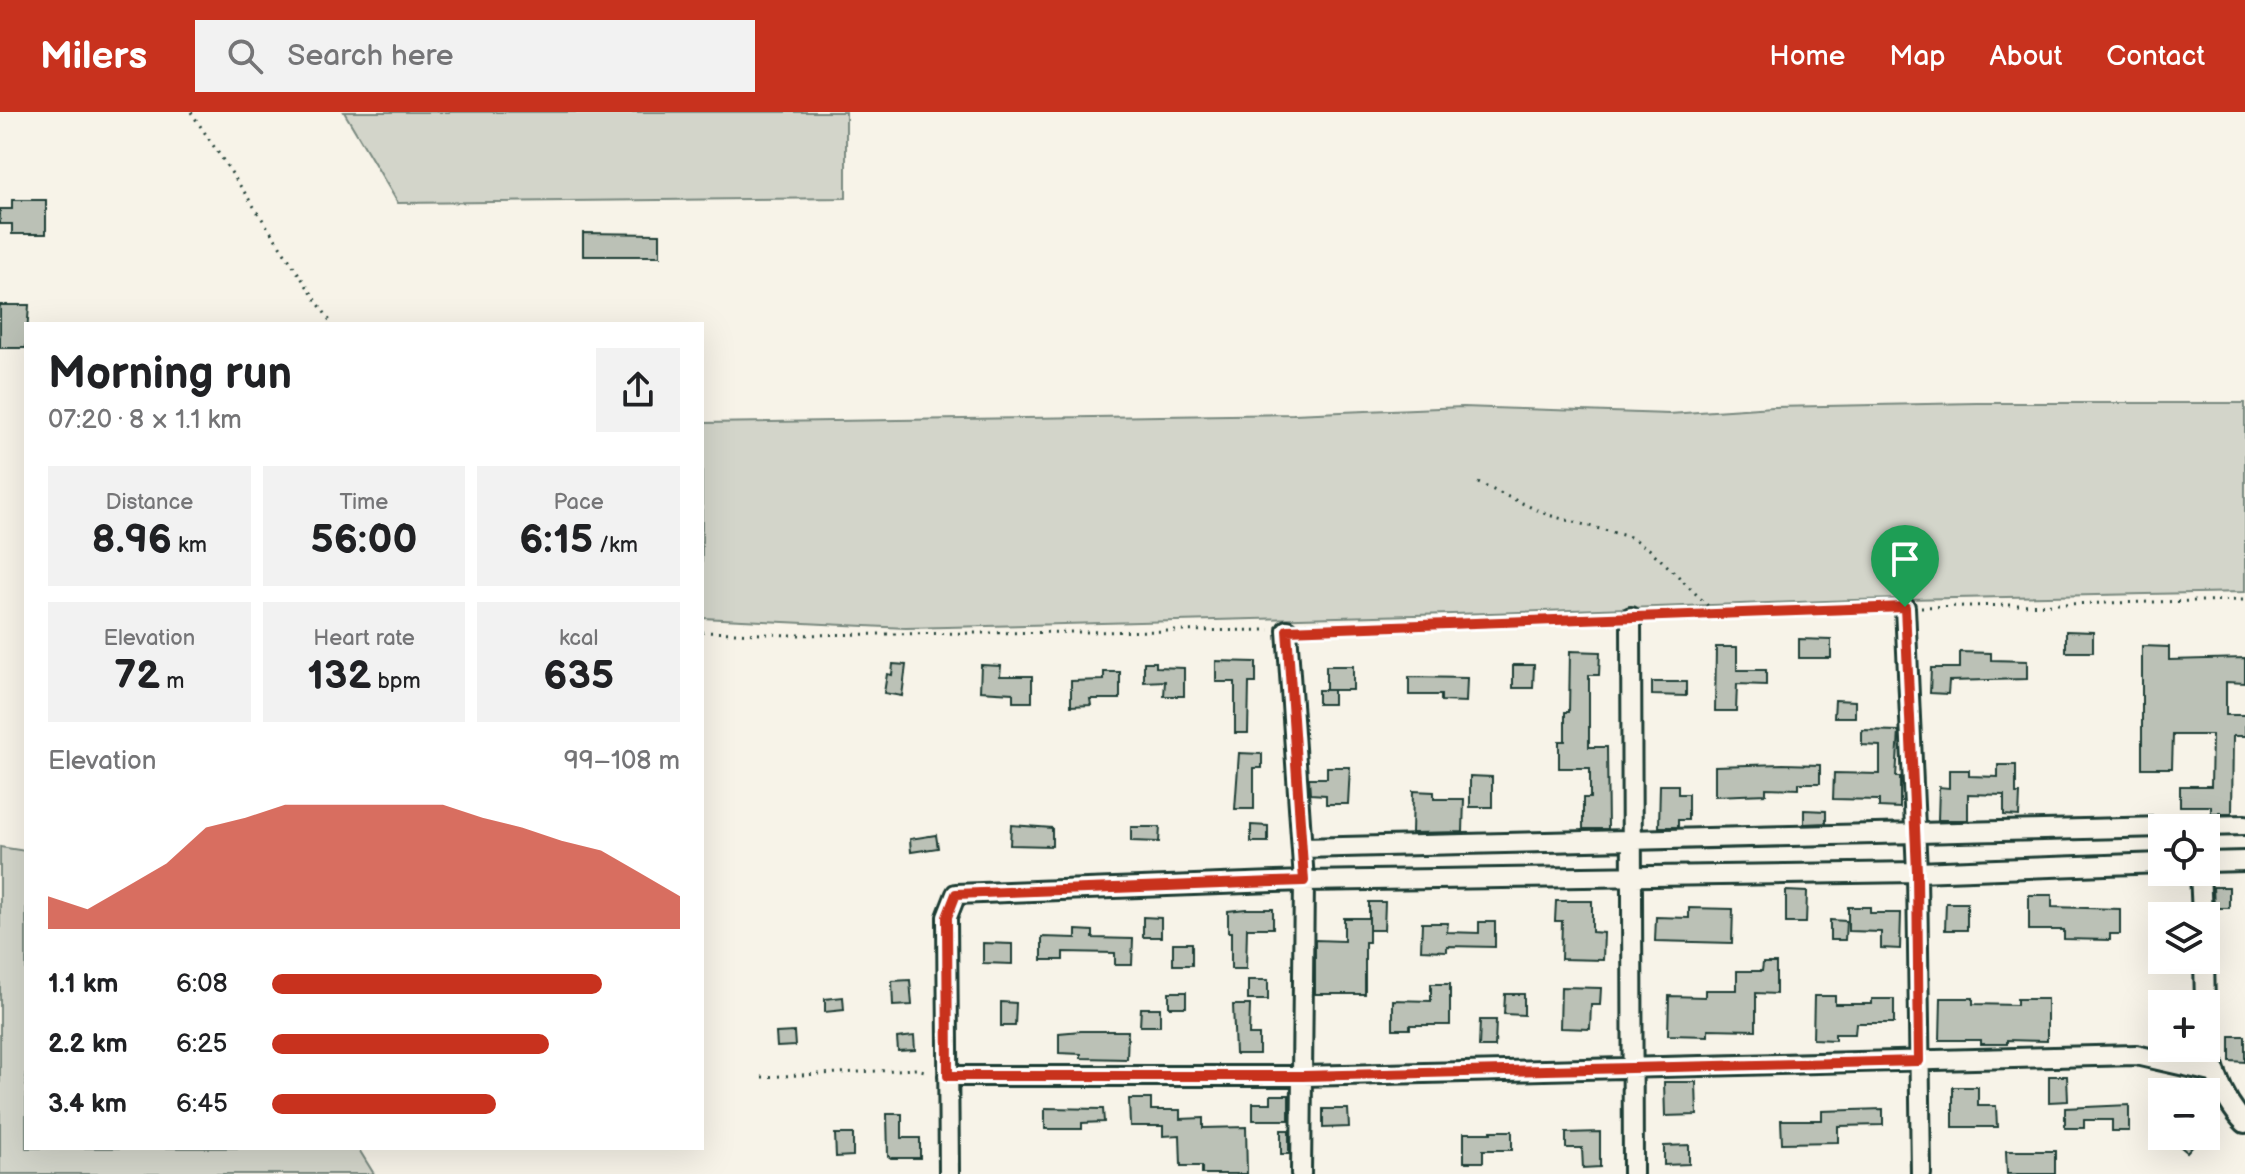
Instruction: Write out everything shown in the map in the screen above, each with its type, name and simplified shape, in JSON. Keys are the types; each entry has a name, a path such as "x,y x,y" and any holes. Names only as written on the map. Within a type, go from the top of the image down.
{"street":[{"path":"1905,607 1917,872 1921,1174"},
{"path":"1631,617 1633,1174"},
{"path":"1287,630 1304,881 1301,1174"},
{"path":"1302,848 2245,825"},
{"path":"2220,862 2245,861"},
{"path":"949,1174 947,917 956,894 1304,881 1917,872 2148,864"},
{"path":"948,1076 1303,1076 2136,1055 2216,1073"},
{"path":"2214,1062 2236,1114 2245,1123"}],"path":[{"path":"191,112 331,322"},
{"path":"1478,483 1548,515 1630,537 1665,564 1716,614"},
{"path":"704,632 808,635 1287,630 1905,607 2245,600"},
{"path":"762,1077 916,1069 948,1076"}],"shaded area":[{"path":"344,112 846,112 846,198 398,203"},
{"path":"2245,403 2245,592 1855,600 906,628 704,618 704,423 1293,414 1463,407 1669,414 1773,407"},
{"path":"0,847 24,851 24,1150 359,1150 374,1174 0,1174"}],"building":[{"path":"12,200 46,200 46,234 12,234 12,224 0,224 0,209 12,209"},
{"path":"583,233 660,234 660,256 583,256"},
{"path":"0,305 29,305 28,322 24,322 24,348 0,348"},
{"path":"2066,631 2093,632 2093,652 2066,652"},
{"path":"1799,639 1831,640 1831,658 1799,658"},
{"path":"2142,646 2169,647 2169,660 2245,658 2245,683 2226,682 2226,715 2245,715 2245,736 2233,736 2232,813 2211,813 2211,806 2180,806 2180,786 2211,786 2212,735 2173,735 2172,768 2142,768"},
{"path":"1716,647 1737,647 1737,670 1766,670 1766,685 1737,684 1736,711 1715,711"},
{"path":"1570,651 1600,652 1599,675 1589,675 1589,747 1607,747 1608,829 1583,829 1583,798 1590,798 1590,768 1559,768 1559,741 1565,741 1565,712 1569,712"},
{"path":"1960,652 1991,653 1991,660 2027,661 2027,679 1949,681 1948,694 1930,693 1931,668 1960,668"},
{"path":"1216,661 1256,662 1256,683 1249,683 1248,733 1235,733 1235,682 1216,682"},
{"path":"1144,662 1156,662 1156,667 1184,668 1184,696 1164,696 1165,681 1144,682"},
{"path":"893,664 906,665 902,696 884,693 887,674 892,675"},
{"path":"981,665 1001,666 1000,676 1032,676 1032,702 1013,702 1013,693 980,691"},
{"path":"1513,665 1534,665 1533,688 1513,688"},
{"path":"1326,666 1353,666 1353,690 1326,690"},
{"path":"1104,672 1120,672 1120,699 1090,699 1091,705 1071,706 1071,681 1104,680"},
{"path":"1409,677 1467,678 1466,702 1441,701 1441,695 1409,695"},
{"path":"1652,682 1686,682 1686,696 1652,695"},
{"path":"1318,690 1333,690 1333,704 1318,704"},
{"path":"1835,700 1855,701 1855,717 1834,717"},
{"path":"1862,730 1899,731 1896,777 1900,777 1900,808 1879,807 1879,800 1833,799 1834,773 1880,774 1880,746 1862,745"},
{"path":"1239,753 1262,754 1262,768 1254,768 1254,809 1235,809"},
{"path":"1820,765 1820,783 1799,783 1799,789 1766,788 1766,794 1715,796 1715,766"},
{"path":"1998,765 2016,765 2019,816 2004,815 2004,795 1968,794 1968,820 1938,820 1939,787 1949,788 1949,770 1969,770 1969,776 1998,777"},
{"path":"1327,767 1350,767 1348,804 1326,804 1326,795 1310,794 1309,778 1327,778"},
{"path":"1470,776 1492,777 1492,807 1470,807"},
{"path":"1660,785 1678,785 1678,794 1688,794 1688,820 1678,820 1678,827 1659,827"},
{"path":"1413,791 1434,792 1434,799 1464,799 1463,832 1412,833"},
{"path":"1804,810 1826,811 1826,823 1804,824"},
{"path":"1011,825 1052,828 1052,846 1010,845"},
{"path":"1251,825 1268,826 1268,842 1251,842"},
{"path":"1131,827 1160,827 1159,842 1131,841"},
{"path":"936,835 938,848 911,852 910,839"},
{"path":"2213,887 2229,887 2229,908 2220,908 2220,902 2214,902"},
{"path":"1786,891 1807,892 1806,923 1786,923"},
{"path":"2029,895 2052,895 2052,907 2120,909 2120,934 2110,934 2110,940 2064,939 2064,930 2029,930"},
{"path":"1556,901 1592,901 1592,932 1604,933 1603,960 1561,959 1562,921 1555,921"},
{"path":"1369,902 1385,902 1384,930 1369,930"},
{"path":"1946,903 1967,903 1967,930 1945,930"},
{"path":"1848,907 1870,907 1870,913 1901,913 1900,949 1881,948 1881,932 1848,931"},
{"path":"1689,908 1733,909 1732,943 1655,941 1656,917 1689,918"},
{"path":"1273,909 1273,928 1247,928 1246,969 1231,969 1228,911"},
{"path":"1143,917 1161,918 1161,937 1143,937"},
{"path":"1344,918 1369,918 1369,942 1365,942 1365,994 1315,994 1315,940 1344,941"},
{"path":"1830,920 1846,921 1845,940 1830,940"},
{"path":"1479,922 1495,922 1495,947 1447,946 1447,951 1421,950 1422,923 1448,923 1447,932 1479,933"},
{"path":"1076,930 1093,931 1093,938 1133,939 1132,965 1115,965 1115,953 1063,952 1063,960 1042,960 1042,937 1076,938"},
{"path":"983,943 1012,944 1012,964 983,963"},
{"path":"1173,943 1192,943 1192,965 1173,965"},
{"path":"1763,963 1776,963 1776,994 1756,993 1756,1030 1708,1029 1708,1036 1668,1035 1669,996 1705,997 1705,990 1737,990 1737,971 1762,971"},
{"path":"910,980 912,1005 893,1006 892,981"},
{"path":"1248,980 1268,980 1268,1000 1248,1000"},
{"path":"1431,984 1450,984 1450,1025 1410,1025 1410,1029 1393,1029 1393,1000 1431,1001"},
{"path":"1561,987 1601,988 1600,1005 1591,1005 1590,1029 1560,1028"},
{"path":"1169,992 1186,992 1186,1007 1169,1007"},
{"path":"1505,994 1524,994 1524,1015 1504,1014"},
{"path":"1814,996 1835,996 1835,1004 1872,1004 1872,999 1894,999 1894,1023 1856,1023 1855,1034 1835,1034 1835,1040 1813,1039"},
{"path":"843,997 844,1010 825,1012 825,999"},
{"path":"1941,998 1973,998 1973,1004 2017,1005 2017,999 2047,999 2047,1041 2007,1040 2007,1044 1981,1044 1981,1040 1940,1040"},
{"path":"1001,1002 1016,1003 1015,1026 1001,1026"},
{"path":"1233,1005 1250,1005 1249,1035 1259,1035 1259,1054 1235,1054"},
{"path":"1141,1008 1160,1008 1160,1026 1140,1026"},
{"path":"1480,1020 1496,1020 1495,1047 1479,1047"},
{"path":"1128,1031 1127,1059 1081,1058 1081,1054 1059,1053 1059,1033"},
{"path":"794,1032 795,1046 777,1047 776,1033"},
{"path":"914,1036 915,1050 898,1051 897,1038"},
{"path":"2230,1036 2245,1036 2245,1062 2230,1061"},
{"path":"2049,1076 2067,1076 2068,1101 2049,1102"},
{"path":"1664,1082 1696,1082 1697,1115 1665,1116"},
{"path":"1953,1087 1978,1087 1978,1106 1996,1106 1997,1127 1953,1127"},
{"path":"1271,1095 1289,1095 1289,1120 1253,1120 1253,1103 1271,1103"},
{"path":"1129,1099 1151,1099 1151,1110 1180,1110 1180,1119 1203,1118 1203,1128 1246,1127 1247,1174 1202,1174 1202,1166 1181,1166 1180,1135 1163,1136 1163,1126 1130,1126"},
{"path":"2129,1105 2129,1131 2112,1131 2112,1120 2084,1120 2084,1128 2065,1128 2065,1108"},
{"path":"1045,1108 1103,1109 1104,1122 1082,1123 1082,1129 1045,1129"},
{"path":"1323,1109 1348,1109 1349,1127 1323,1128"},
{"path":"1883,1109 1883,1125 1838,1126 1838,1142 1782,1143 1781,1120 1822,1120 1822,1111"},
{"path":"887,1114 902,1114 902,1138 920,1138 920,1158 888,1156"},
{"path":"1281,1130 1289,1130 1289,1154 1281,1154"},
{"path":"1512,1131 1512,1150 1483,1150 1483,1162 1464,1162 1464,1133"},
{"path":"1600,1132 1600,1167 1583,1168 1582,1148 1566,1148 1566,1133"},
{"path":"835,1134 853,1134 853,1156 836,1157"},
{"path":"1689,1145 1689,1164 1664,1165 1664,1146"},
{"path":"2006,1151 2055,1151 2055,1174 2007,1174"}],"route":[{"path":"1905,607 1917,872 1919,1061 1303,1076 948,1076 947,917 956,894 1304,881 1287,630 1905,607"}]}
